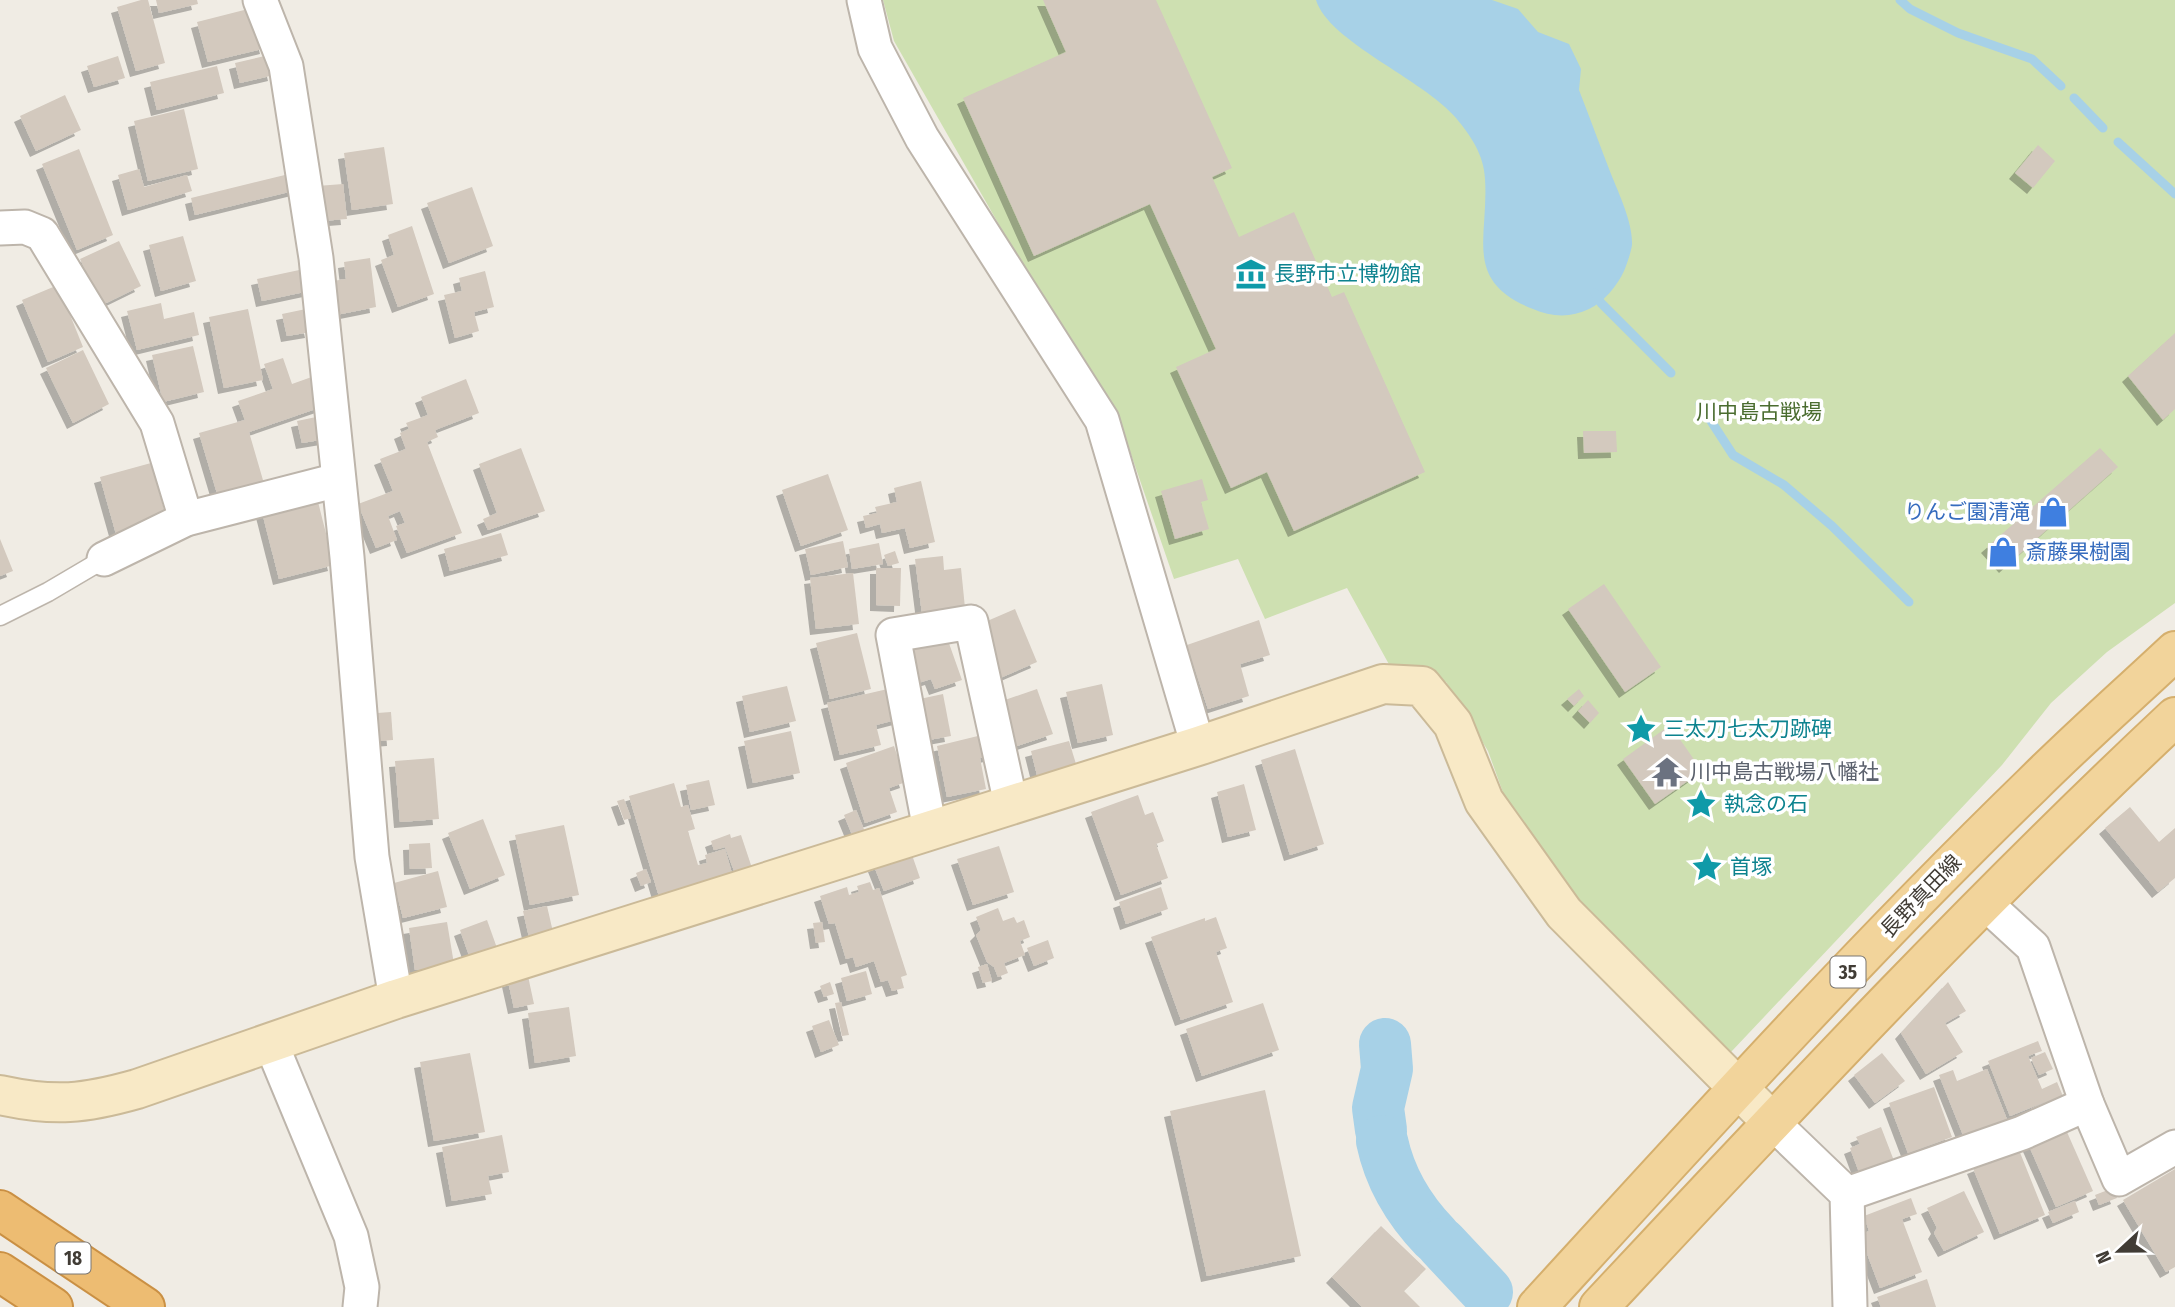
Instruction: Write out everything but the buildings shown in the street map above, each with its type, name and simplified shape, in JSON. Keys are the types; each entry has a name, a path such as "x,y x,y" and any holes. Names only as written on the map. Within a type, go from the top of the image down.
{"highway":[{"name":"18","path":"0,1210 145,1307"},
{"name":"18","path":"0,1272 53,1307"}],"main road":[{"name":"長野真田線","path":"1537,1307 1737,1088 2032,784 2175,651"},
{"name":"35","path":"1599,1307 1984,902 2175,717"}],"street":[{"path":"260,0 286,66 316,258 348,570 372,857 396,999"},
{"path":"864,0 875,48 922,138 1102,420 1198,746"},
{"path":"0,228 25,227 42,234 157,423 186,519"},
{"path":"104,559 186,519 338,480"},
{"path":"930,830 893,635 971,622 1011,804"},
{"path":"0,1095 65,1104 105,1098 137,1089 396,999 1198,746 1383,684 1422,686 1453,724 1484,801 1563,913 1847,1194 1850,1307"},
{"path":"1984,902 2034,947 2087,1104 2119,1179 2175,1147"},
{"path":"270,1041 351,1236 362,1287 360,1307"},
{"path":"1847,1194 2022,1132 2087,1104"}],"lane":[{"path":"0,616 104,559"}],"green space":[{"name":"川中島古戦場","path":"883,0 2175,0 2175,603 2107,652 2051,703 2002,765 1731,1052 1559,888 1513,820 1488,751 1446,682 1391,668 1347,588 1265,619 1238,559 1174,579 1123,431 1014,251 894,41"}],"water":[{"path":"1316,0 1492,0 1518,9 1538,32 1569,44 1581,69 1579,90 1625,209 1632,236 1624,271 1605,298 1582,312 1554,315 1533,309 1511,298 1496,285 1484,256 1485,179 1472,139 1441,103 1339,31 1324,16"}],"waterway":[{"path":"1900,0 1910,9 1958,33 2032,59 2061,86"},
{"path":"2074,98 2103,128"},
{"path":"2118,142 2175,194"},
{"path":"1595,293 1601,303 1671,373"},
{"path":"1700,404 1733,455 1784,485 1832,526 1909,602"},
{"path":"1381,1130 1378,1108 1387,1069 1385,1044"},
{"path":"1382,1141 1401,1193 1416,1216 1435,1237"},
{"path":"1442,1244 1487,1292"}],"place":[{"name":"長野市立博物館","path":"1251,274"},
{"name":"りんご園清滝","path":"2053,512"},
{"name":"斎藤果樹園","path":"2003,552"},
{"name":"三太刀七太刀跡碑","path":"1641,729"},
{"name":"川中島古戦場八幡社","path":"1667,772"},
{"name":"執念の石","path":"1701,804"},
{"name":"首塚","path":"1707,867"}]}
